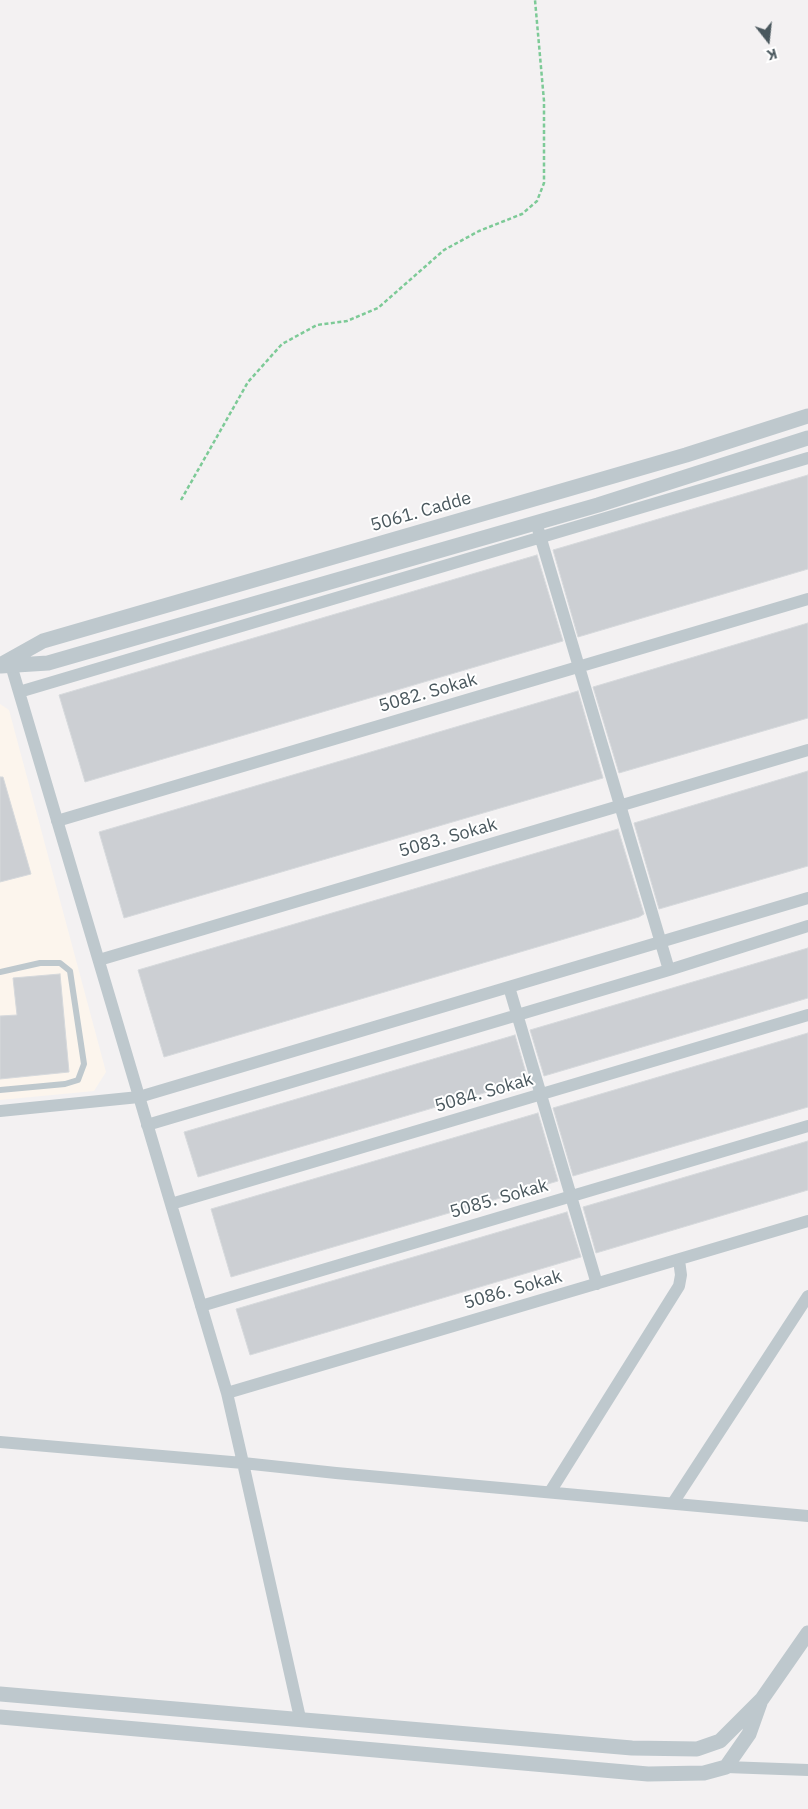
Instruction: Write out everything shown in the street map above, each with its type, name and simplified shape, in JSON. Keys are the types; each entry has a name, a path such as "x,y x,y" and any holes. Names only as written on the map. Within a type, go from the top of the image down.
{"street":[{"name":"5061. Cadde","path":"4,665 43,641 686,455 808,416"},
{"path":"19,692 539,530 808,438"},
{"path":"300,1718 227,1393 19,692 4,665 48,663 808,458"},
{"path":"539,530 669,970"},
{"name":"5082. Sokak","path":"57,821 808,599"},
{"name":"5083. Sokak","path":"99,960 808,750"},
{"path":"0,1111 139,1097 808,898"},
{"path":"147,1124 669,970 808,926"},
{"path":"509,987 597,1284"},
{"name":"5084. Sokak","path":"171,1204 808,1015"},
{"name":"5085. Sokak","path":"201,1306 808,1126"},
{"name":"5086. Sokak","path":"227,1393 808,1221"},
{"path":"550,1492 679,1286 681,1274 679,1260"},
{"path":"673,1504 808,1296"},
{"path":"0,1442 808,1516"},
{"path":"0,1694 300,1718 632,1748 697,1750 720,1741 762,1699 808,1633"},
{"path":"726,1767 749,1734 762,1699"},
{"path":"0,1717 648,1774 704,1772 726,1767 808,1770"}],"lane":[{"path":"0,972 40,963 60,963 70,971 84,1064 78,1080 66,1084 0,1090"}],"path":[{"path":"181,500 240,394 260,365 282,344 317,325 347,322 378,308 444,250 479,231 522,214 537,201 544,183 544,102 535,0"}],"shaded area":[{"path":"0,704 9,710 106,1072 94,1091 0,1100"}],"building":[{"path":"808,475 808,569 578,637 553,550"},
{"path":"537,555 563,641 85,782 59,695"},
{"path":"808,623 808,718 619,773 593,687"},
{"path":"578,691 603,778 124,918 99,832"},
{"path":"808,771 808,866 659,909 634,823"},
{"path":"0,777 3,777 31,874 0,882"},
{"path":"618,829 644,914 639,917 164,1057 138,970"},
{"path":"808,948 808,998 544,1076 530,1030"},
{"path":"60,974 69,1072 0,1079 0,1016 17,1015 13,978"},
{"path":"808,1033 808,1107 573,1176 553,1108"},
{"path":"515,1035 528,1080 198,1177 184,1132"},
{"path":"538,1113 558,1181 231,1277 211,1209"},
{"path":"808,1141 808,1190 596,1253 583,1207"},
{"path":"567,1212 581,1257 250,1355 236,1309"}]}
